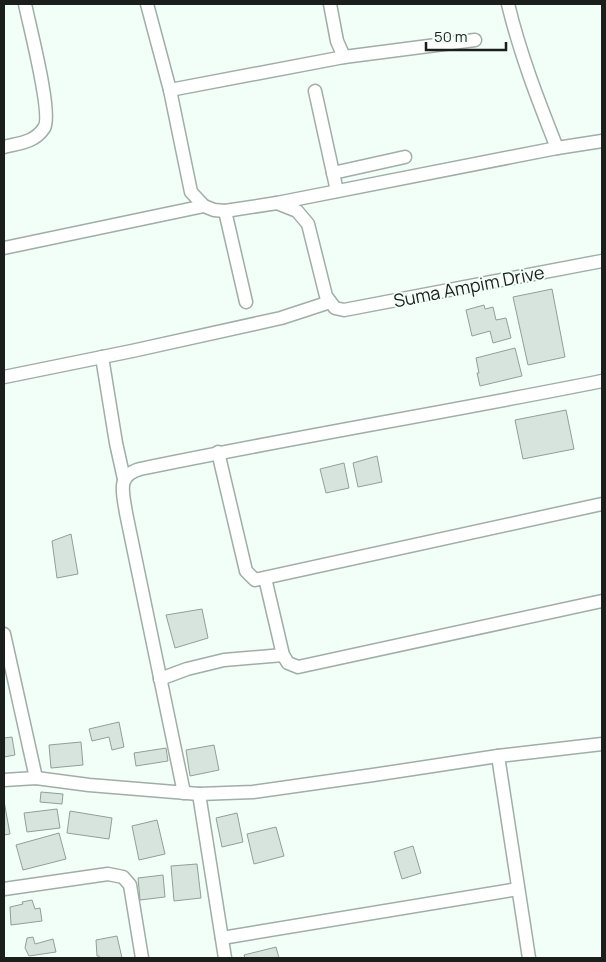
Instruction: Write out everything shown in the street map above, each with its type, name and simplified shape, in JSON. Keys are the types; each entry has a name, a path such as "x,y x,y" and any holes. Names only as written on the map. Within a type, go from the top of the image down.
{"street":[{"path":"4,147 33,140 45,127 46,107 25,4"},
{"path":"147,4 170,90 191,192 204,206 214,210 225,211 277,203 557,148 602,141"},
{"path":"330,4 337,41 344,57"},
{"path":"508,4 515,35 557,148"},
{"path":"170,90 344,57 475,40"},
{"path":"316,91 337,191"},
{"path":"333,173 405,157"},
{"path":"277,203 297,211 308,224 326,296 332,305"},
{"path":"4,248 204,206"},
{"path":"225,211 246,302"},
{"name":"Suma Ampim Drive","path":"4,376 102,358 332,305 344,310 602,260"},
{"path":"102,358 124,479 122,486 126,513 184,793"},
{"path":"124,479 131,472 140,469 218,452 497,402 602,381"},
{"path":"218,452 246,571 255,580 602,504"},
{"path":"265,578 283,655 288,663 298,667 602,601"},
{"path":"4,634 36,778"},
{"path":"160,679 187,669 224,660 283,655"},
{"path":"4,780 36,778 199,794 253,792 373,776 498,756 602,744"},
{"path":"498,756 529,958"},
{"path":"199,794 225,958"},
{"path":"4,889 108,874 123,877 130,884 142,958"},
{"path":"222,938 518,889"}],"building":[{"path":"552,289 565,357 528,365 513,297"},
{"path":"484,305 485,309 493,307 496,320 506,318 511,338 493,343 490,331 472,336 466,310"},
{"path":"515,348 522,376 480,386 476,358"},
{"path":"566,410 574,449 523,459 515,420"},
{"path":"377,456 382,482 358,487 353,463"},
{"path":"344,463 349,488 326,493 320,469"},
{"path":"71,534 78,574 57,578 52,541"},
{"path":"202,609 208,638 175,648 166,615"},
{"path":"119,722 124,747 112,750 109,737 92,741 89,729"},
{"path":"12,737 15,755 4,757 4,738"},
{"path":"81,742 83,765 51,768 49,745"},
{"path":"214,745 219,770 190,776 186,750"},
{"path":"166,748 168,761 136,766 134,753"},
{"path":"41,792 63,794 62,804 40,802"},
{"path":"4,801 10,834 4,835"},
{"path":"57,809 60,828 27,832 24,813"},
{"path":"70,811 112,818 109,839 67,833"},
{"path":"237,813 243,842 222,847 216,818"},
{"path":"157,820 165,854 139,860 132,826"},
{"path":"276,827 284,856 254,864 247,834"},
{"path":"59,833 66,859 23,870 16,845"},
{"path":"413,846 421,873 402,879 394,852"},
{"path":"197,864 201,898 174,901 171,866"},
{"path":"163,875 165,897 140,900 138,878"},
{"path":"32,900 35,909 40,908 42,921 11,925 10,907"},
{"path":"117,936 122,958 100,958 97,956 96,940"},
{"path":"33,937 35,944 53,939 56,952 29,956 25,948 27,938"},
{"path":"276,947 279,958 245,958 244,955"}]}
